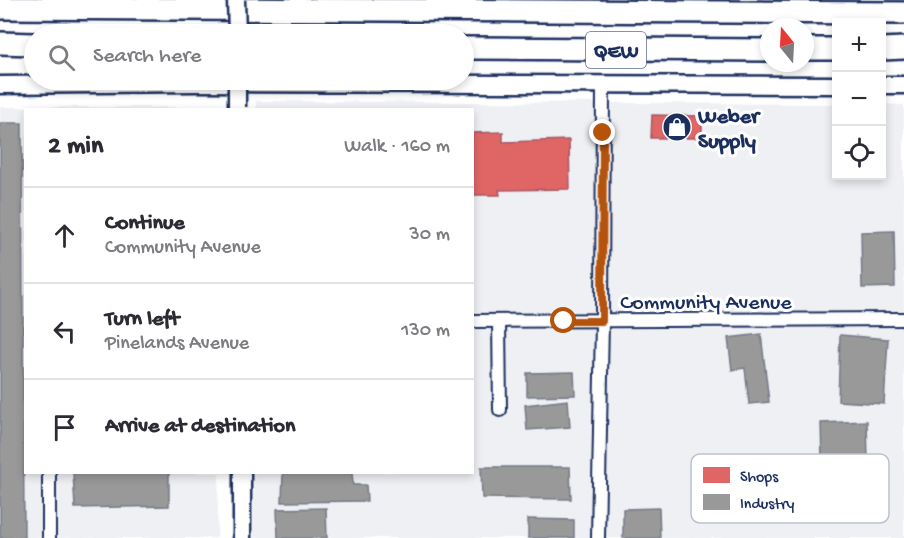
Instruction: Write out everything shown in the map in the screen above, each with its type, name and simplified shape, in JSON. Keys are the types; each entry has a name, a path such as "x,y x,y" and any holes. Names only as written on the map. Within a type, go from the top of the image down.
{"highway":[{"name":"QEW","path":"0,8 904,13"},
{"path":"0,43 24,44"},
{"name":"QEW","path":"474,48 760,50"},
{"path":"886,49 904,48"},
{"path":"814,50 832,49"}],"street":[{"path":"236,0 237,24"},
{"path":"474,84 832,85"},
{"path":"598,538 603,84"},
{"path":"0,85 24,85"},
{"path":"886,85 904,85"},
{"path":"237,90 237,108"},
{"name":"Community Avenue","path":"474,321 904,319"},
{"path":"499,321 500,410"},
{"path":"49,474 49,538"},
{"path":"242,474 242,538"}],"shaded area":[{"path":"256,101 832,104 832,180 886,180 886,104 904,105 904,538 254,538 254,474 474,474 474,108 256,108"},
{"path":"0,107 221,107 24,108 24,474 219,474 217,538 0,538"}],"building: Shops":[{"name":"Weber Supply","path":"652,115 702,116 702,138 651,138"},
{"path":"503,132 503,142 569,140 570,189 499,190 500,195 474,195 474,133"}],"building: Industry":[{"path":"0,123 22,123 24,538 0,538"},
{"path":"894,231 895,287 862,288 861,232"},
{"path":"761,334 769,402 749,404 745,368 732,370 728,338"},
{"path":"840,335 888,339 884,404 838,401"},
{"path":"574,372 575,395 527,396 527,373"},
{"path":"568,400 570,427 527,430 525,405"},
{"path":"867,421 868,454 822,454 821,423"},
{"path":"481,467 570,467 571,499 482,498"},
{"path":"73,474 169,474 169,506 75,508"},
{"path":"283,474 352,474 353,485 366,485 367,501 282,502"},
{"path":"326,508 327,538 278,538 277,509"},
{"path":"659,508 660,538 623,538 623,509"},
{"path":"528,519 574,520 574,538 528,538"}],"place":[{"name":"Weber Supply","path":"677,127"}],"route":[{"path":"564,321 602,321 603,133"}]}
